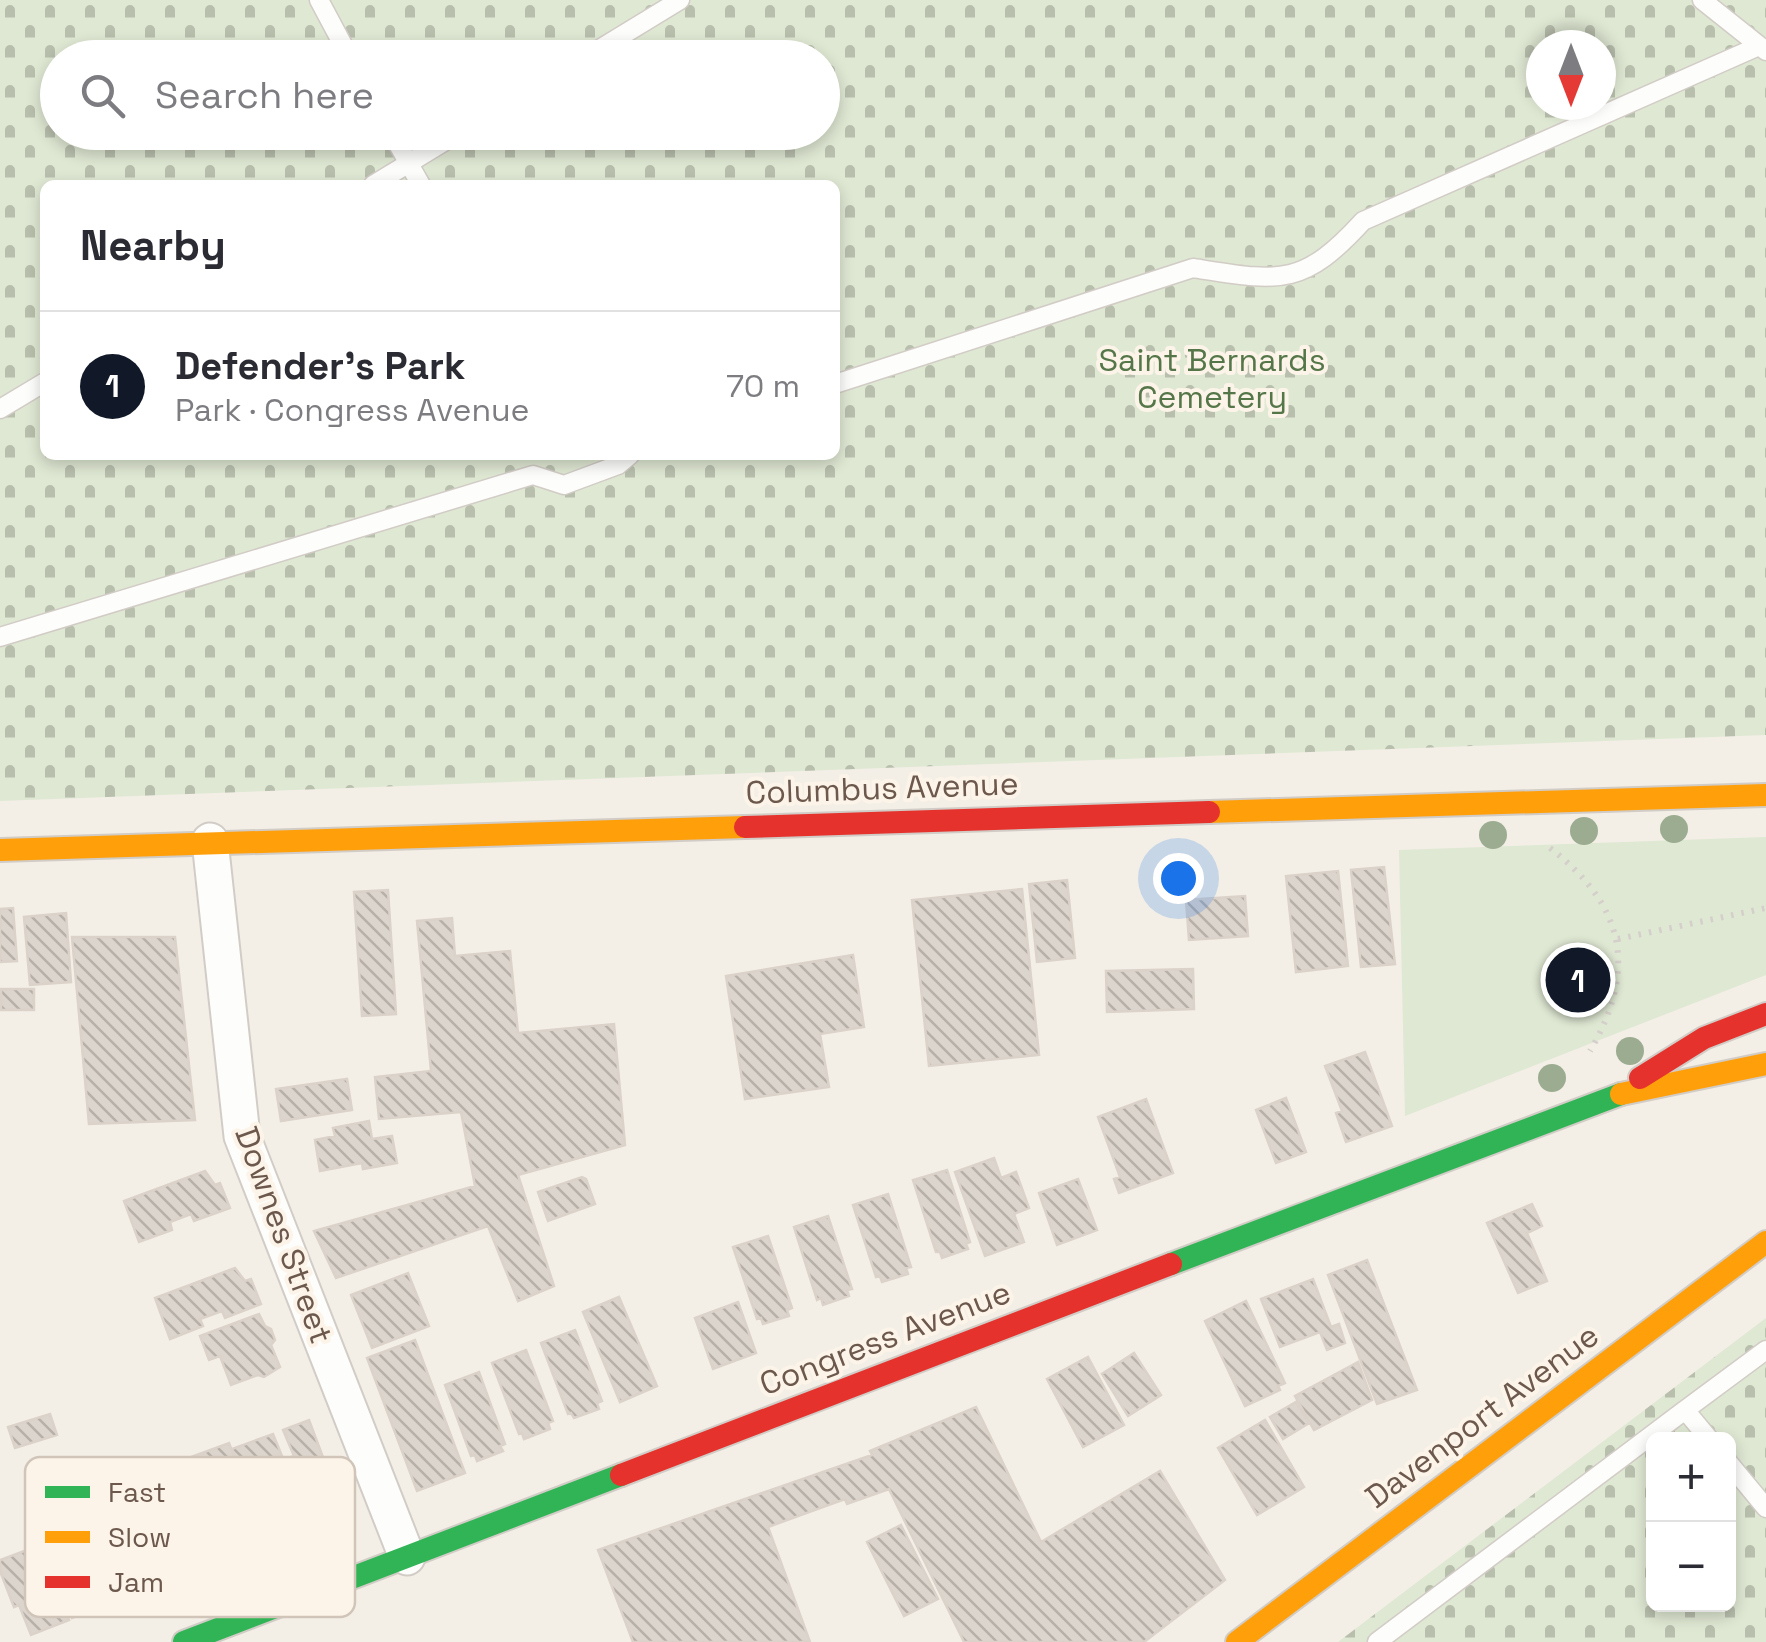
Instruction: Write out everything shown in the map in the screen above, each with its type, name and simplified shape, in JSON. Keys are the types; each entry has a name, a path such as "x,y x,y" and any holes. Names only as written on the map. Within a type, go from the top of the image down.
{"main road":[{"name":"Columbus Avenue","path":"0,850 1766,795"},
{"name":"Congress Avenue","path":"1610,1096 1704,1038 1766,1014"},
{"name":"Congress Avenue","path":"355,1576 1610,1096 1766,1064"},
{"name":"Davenport Avenue","path":"1236,1642 1766,1242"},
{"name":"Congress Avenue","path":"184,1642 249,1617"}],"street":[{"name":"Downes Street","path":"210,841 242,1136 407,1556"}],"lane":[{"path":"319,0 340,40"},
{"path":"614,40 680,0"},
{"path":"840,382 1192,268 1253,277 1301,274 1336,251 1363,221 1762,49 1702,0"},
{"path":"401,150 417,180"},
{"path":"381,180 431,150"},
{"path":"0,409 40,385"},
{"path":"533,476 539,460"},
{"path":"0,637 533,476 564,485 623,460"},
{"path":"1377,1642 1766,1350"},
{"path":"1685,1410 1703,1432"},
{"path":"1736,1472 1766,1508"}],"path":[{"path":"1542,841 1587,880 1601,900 1618,939 1615,997 1608,1021 1590,1051"},
{"path":"1618,939 1766,908"}],"green space":[{"name":"Saint Bernards Cemetery","path":"0,0 1766,0 1766,735 0,801"},
{"path":"1766,837 1766,975 1405,1116 1399,850"},
{"path":"1766,1318 1766,1642 1338,1642"}],"building":[{"path":"1384,867 1395,964 1361,967 1351,870"},
{"path":"1338,871 1348,966 1296,972 1286,876"},
{"path":"1067,880 1075,958 1037,962 1029,884"},
{"path":"1022,889 1039,1055 929,1066 912,900"},
{"path":"388,890 396,1014 362,1016 354,892"},
{"path":"1245,896 1248,936 1189,940 1186,900"},
{"path":"13,908 17,961 0,962 0,909"},
{"path":"66,913 71,982 30,985 24,917"},
{"path":"452,918 455,956 510,951 518,1033 614,1024 625,1145 518,1175 554,1286 518,1301 488,1226 336,1278 314,1231 475,1186 461,1112 379,1119 375,1077 431,1071 417,921"},
{"path":"72,937 175,937 195,1120 89,1124"},
{"path":"853,955 864,1027 820,1034 829,1087 745,1099 726,976"},
{"path":"1193,969 1194,1009 1107,1012 1106,971"},
{"path":"1,989 34,989 34,1010 1,1010"},
{"path":"1365,1052 1392,1126 1346,1142 1336,1113 1342,1111 1325,1066"},
{"path":"347,1079 352,1110 281,1121 276,1089"},
{"path":"1286,1098 1306,1152 1276,1163 1256,1110"},
{"path":"1146,1099 1173,1173 1119,1193 1114,1179 1120,1177 1098,1117"},
{"path":"369,1121 372,1139 392,1136 397,1163 363,1169 362,1163 320,1171 315,1140 335,1136 333,1128"},
{"path":"994,1158 1001,1178 1016,1172 1029,1208 1014,1214 1024,1242 985,1256 955,1172"},
{"path":"947,1170 970,1242 966,1244 968,1249 942,1258 936,1252 913,1180"},
{"path":"205,1171 215,1185 220,1183 230,1208 194,1221 191,1214 170,1222 172,1230 139,1242 124,1201"},
{"path":"582,1177 595,1204 548,1221 538,1192"},
{"path":"1078,1179 1097,1230 1057,1245 1039,1193"},
{"path":"888,1194 911,1267 906,1268 908,1274 882,1282 880,1276 876,1277 853,1205"},
{"path":"1532,1204 1542,1226 1527,1233 1547,1281 1518,1293 1487,1223"},
{"path":"828,1216 852,1289 847,1290 849,1296 823,1305 821,1298 817,1300 794,1227"},
{"path":"768,1236 792,1308 787,1310 789,1316 763,1324 761,1318 757,1319 733,1247"},
{"path":"1367,1260 1417,1390 1377,1404 1328,1275"},
{"path":"235,1268 245,1281 251,1279 261,1304 225,1318 222,1311 200,1319 203,1326 170,1339 155,1298"},
{"path":"408,1273 429,1326 372,1348 351,1295"},
{"path":"1313,1279 1331,1327 1339,1324 1345,1343 1327,1350 1320,1332 1280,1347 1261,1299"},
{"path":"619,1297 657,1386 620,1402 583,1312"},
{"path":"1246,1301 1285,1383 1278,1386 1280,1390 1245,1406 1205,1321"},
{"path":"738,1302 756,1353 713,1369 695,1318"},
{"path":"259,1314 271,1329 275,1340 271,1345 280,1367 264,1377 258,1375 231,1385 220,1356 209,1360 200,1336"},
{"path":"575,1330 602,1401 597,1403 599,1409 574,1418 568,1414 541,1343"},
{"path":"415,1340 465,1473 417,1491 367,1358"},
{"path":"526,1350 553,1421 548,1423 550,1429 524,1439 492,1363"},
{"path":"1134,1353 1161,1395 1128,1416 1102,1374"},
{"path":"1088,1357 1124,1425 1083,1447 1047,1379"},
{"path":"1358,1362 1372,1400 1314,1430 1295,1396"},
{"path":"479,1372 505,1444 500,1446 503,1451 477,1461 475,1455 471,1456 445,1385"},
{"path":"1296,1402 1309,1423 1283,1439 1270,1417"},
{"path":"976,1407 1041,1542 1160,1471 1225,1580 1144,1642 964,1642 889,1489 847,1504 845,1499 768,1527 810,1642 633,1642 598,1550 872,1455 870,1451"},
{"path":"50,1414 57,1435 15,1448 8,1427"},
{"path":"309,1420 323,1457 291,1457 283,1430"},
{"path":"1265,1420 1304,1487 1257,1515 1218,1448"},
{"path":"273,1434 282,1456 235,1457 232,1449"},
{"path":"229,1443 234,1457 191,1457"},
{"path":"901,1525 938,1599 904,1616 867,1542"},
{"path":"25,1551 25,1617 69,1620 31,1635 19,1605 14,1607 0,1571 0,1560"}],"traffic: fast":[{"path":"1171,1264 1621,1094"},
{"path":"355,1577 621,1475"},
{"path":"184,1642 249,1617"}],"traffic: slow":[{"path":"1209,812 1766,795"},
{"path":"0,850 745,827"},
{"path":"1621,1094 1766,1064"},
{"path":"1237,1642 1766,1242"}],"traffic: jam":[{"path":"745,827 1209,812"},
{"path":"1640,1078 1704,1038 1766,1014"},
{"path":"621,1475 1171,1264"}],"place":[{"name":"Defender's Park","path":"1578,980"}]}
